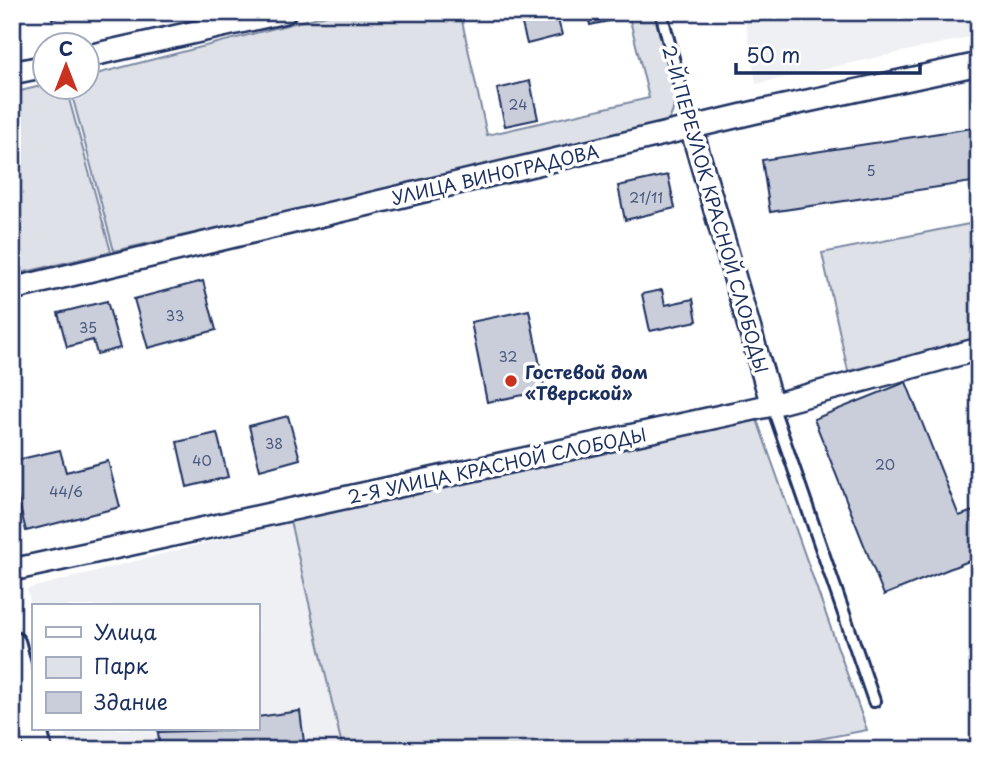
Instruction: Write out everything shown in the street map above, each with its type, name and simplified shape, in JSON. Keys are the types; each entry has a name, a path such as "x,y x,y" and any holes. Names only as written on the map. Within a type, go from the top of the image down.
{"street":[{"path":"102,53 285,12"},
{"name":"УЛИЦА ВИНОГРАДОВА","path":"12,289 691,128 979,64"},
{"path":"12,73 32,69"},
{"name":"2-Й ПЕРЕУЛОК КРАСНОЙ СЛОБОДЫ","path":"691,128 772,405"},
{"name":"2-Я УЛИЦА КРАСНОЙ СЛОБОДЫ","path":"12,570 772,405 979,349"},
{"path":"12,645 32,726"},
{"path":"33,730 38,750"}],"lane":[{"name":"2-Й ПЕРЕУЛОК КРАСНОЙ СЛОБОДЫ","path":"661,12 691,128"},
{"path":"772,405 874,701"}],"shaded area":[{"path":"744,12 979,12 979,35 756,84"},
{"path":"290,521 343,750 70,750 64,730 259,730 259,604 32,604 32,609 27,589"}],"green space":[{"path":"338,12 460,12 487,135 649,98 628,12 656,12 673,71 675,101 664,127 114,251 74,102 102,102 102,72"},
{"path":"32,88 32,102 70,102 111,252 12,275 12,93"},
{"path":"979,222 979,339 848,371 822,253"},
{"path":"756,417 867,730 762,750 343,750 290,521"}],"building":[{"path":"51,12 86,12 52,19"},
{"path":"519,12 556,12 562,35 527,44"},
{"path":"587,12 622,12 623,18 590,25"},
{"path":"530,81 538,119 505,126 497,89"},
{"path":"979,127 979,181 770,212 762,160"},
{"path":"668,175 675,208 625,220 618,186"},
{"path":"203,281 216,330 148,348 134,299"},
{"path":"662,290 665,305 693,299 697,321 650,331 642,294"},
{"path":"107,301 120,348 97,354 93,340 67,347 58,313"},
{"path":"529,310 545,391 487,402 471,322"},
{"path":"906,382 959,516 979,509 979,557 884,595 814,419"},
{"path":"288,416 300,459 260,470 249,426"},
{"path":"217,433 228,477 187,487 177,442"},
{"path":"60,450 66,472 108,461 120,507 26,531 12,475 12,461"},
{"path":"300,711 305,750 160,750 158,732 259,730 259,717"}],"place":[{"name":"Гостевой дом «Тверской»","path":"511,381"}]}
